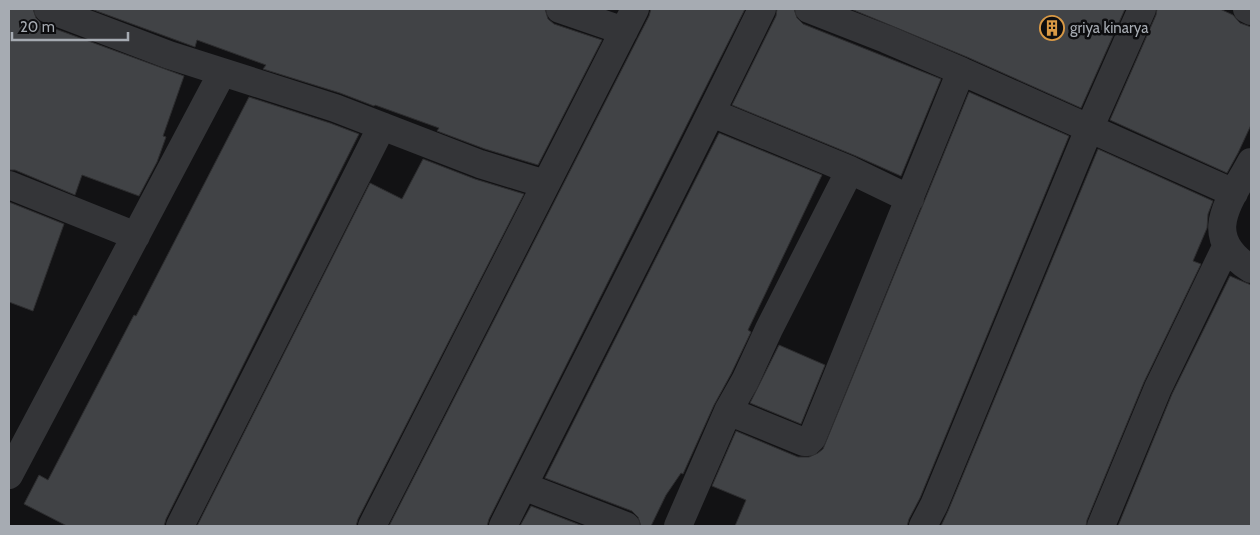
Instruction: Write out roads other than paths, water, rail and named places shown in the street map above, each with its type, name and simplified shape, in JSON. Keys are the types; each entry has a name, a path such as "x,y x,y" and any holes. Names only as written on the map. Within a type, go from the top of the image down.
{"street":[{"path":"48,9 169,55 335,108 480,164 545,184"},
{"path":"372,526 630,20 560,9"},
{"path":"503,526 654,224 712,113 762,9"},
{"path":"809,9 961,71 1234,193"},
{"path":"923,526 934,505 1089,129 1142,9"},
{"path":"1247,9 1251,11"},
{"path":"728,411 804,442 808,442 812,438 961,71"},
{"path":"9,475 222,73"},
{"path":"712,113 850,170 910,199"},
{"path":"180,526 382,126"},
{"path":"1251,162 1225,212 1222,226 1222,234 1226,246 1235,258 1251,269"},
{"path":"678,526 728,411 745,381 769,329 850,170"},
{"path":"9,185 136,236"},
{"path":"1101,526 1158,388 1226,246"},
{"path":"523,486 626,526"}],"place":[{"name":"griya kinarya","path":"1052,28"}]}
